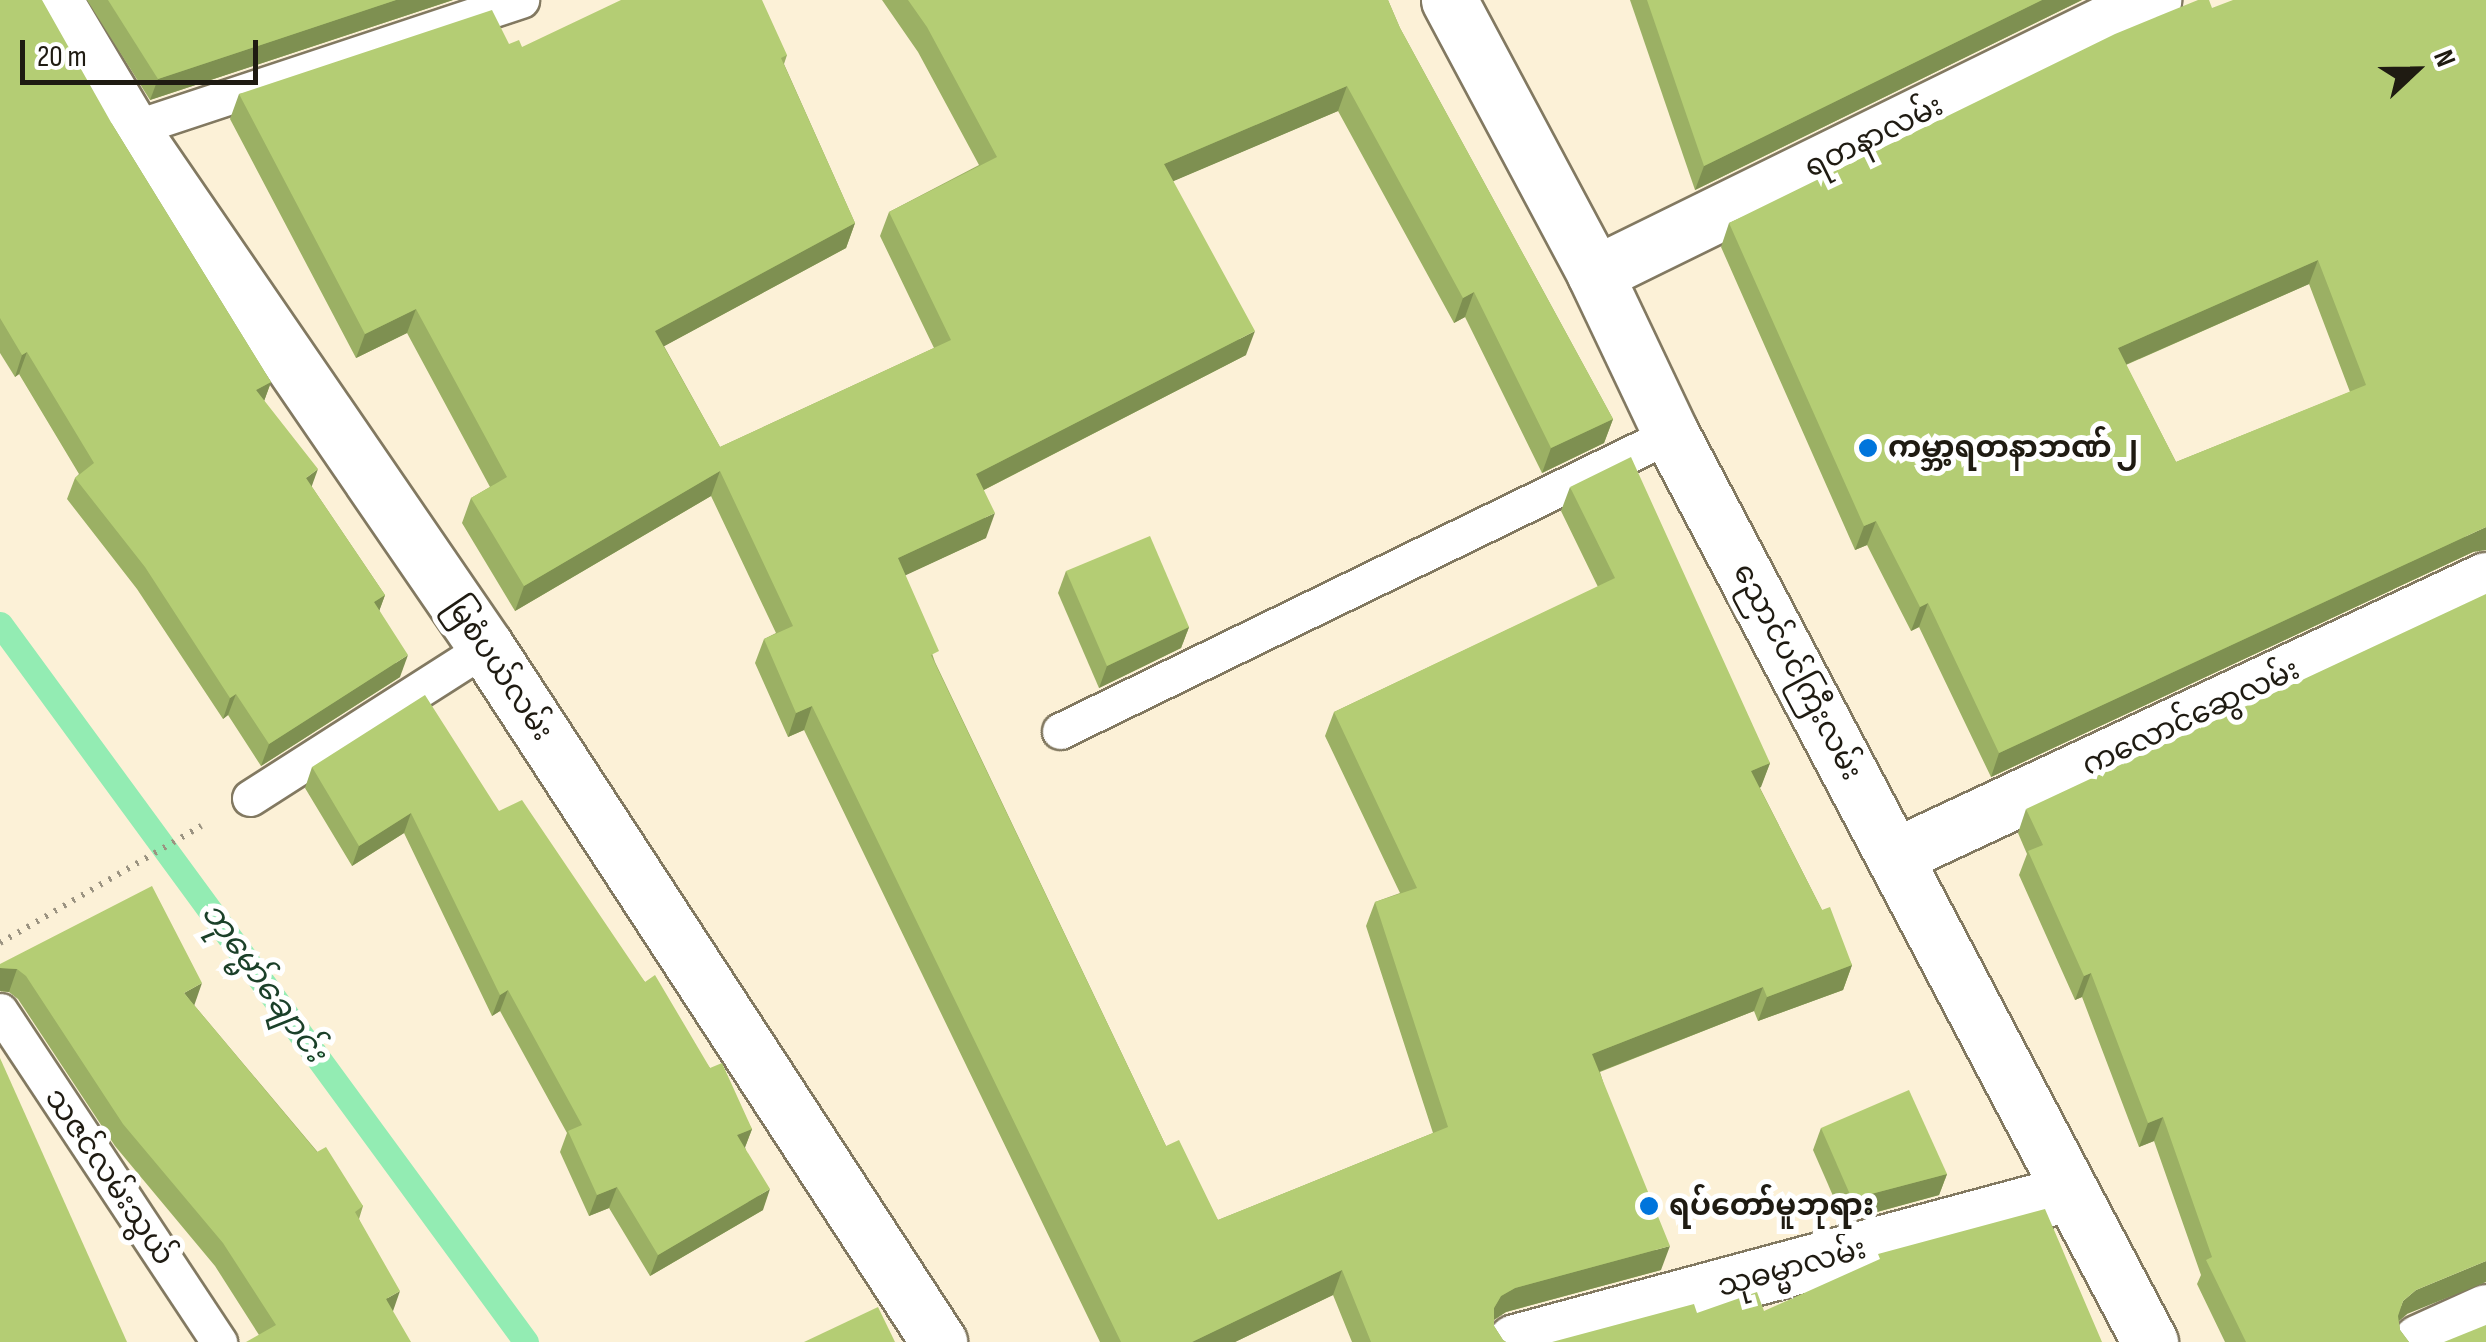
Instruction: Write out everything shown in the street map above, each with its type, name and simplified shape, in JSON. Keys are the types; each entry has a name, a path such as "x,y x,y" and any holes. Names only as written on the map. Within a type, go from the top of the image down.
{"street":[{"name":"မြစံပယ်လမ်း","path":"54,0 132,128 486,648 939,1342"},
{"name":"ညောင်ပင်ကြီးလမ်း","path":"1448,0 1595,274 1671,434 1895,856 2068,1194 2150,1342"},
{"name":"ရတနာလမ်း","path":"1595,274 2153,0"},
{"name":"ကလောင်ဆွေလမ်း","path":"1895,856 2486,580"},
{"name":"သုဓမ္မာလမ်း","path":"1516,1342 2068,1194"},
{"path":"2420,1342 2486,1312"}],"lane":[{"path":"132,128 521,0"},
{"path":"1060,731 1671,434"},
{"path":"250,798 486,648"},
{"name":"သဇင်လမ်းသွယ်","path":"0,1011 219,1342"}],"path":[{"path":"0,943 250,798"}],"building":[{"path":"0,0 42,0 112,124 271,382 256,390 318,469 306,478 385,595 374,602 408,655 269,744 236,694 230,698 145,567 75,478 94,463 27,352 22,355 0,318"},
{"path":"108,0 396,0 158,79"},
{"path":"621,0 762,0 787,55 781,58 855,223 655,331 720,447 951,340 889,212 997,157 927,27 908,0 1388,0 1613,419 1551,448 1474,292 1463,298 1347,86 1164,164 1255,331 976,474 995,513 898,558 939,651 931,655 1166,1146 1179,1140 1218,1220 1448,1127 1375,902 1417,888 1334,712 1615,578 1570,487 1631,457 1770,763 1751,771 1822,910 1830,907 1852,965 1767,997 1763,987 1592,1054 1670,1246 1515,1288 1501,1296 1494,1308 1494,1326 1506,1342 1371,1342 1342,1270 1192,1342 1121,1342 812,706 796,713 764,639 793,626 720,471 524,586 471,498 507,477 416,309 365,334 239,94 492,10 509,44 519,40 522,47"},
{"path":"1647,0 2042,0 1704,166"},
{"path":"2198,0 2209,0 2212,8 2233,0 2486,0 2486,527 1999,753 1928,603 1920,607 1876,521 1864,526 1729,223 2115,34","holes":["2318,260 2366,385 2176,462 2118,348"]},
{"path":"1150,536 1189,627 1107,666 1066,571"},
{"path":"2486,594 2486,1261 2416,1290 2403,1301 2398,1316 2400,1330 2409,1342 2246,1342 2206,1260 2212,1257 2163,1117 2148,1123 2091,973 2084,976 2028,851 2043,845 2026,809"},
{"path":"425,695 499,811 522,800 645,982 655,975 710,1068 722,1063 752,1129 737,1135 770,1189 658,1255 617,1187 597,1195 568,1131 582,1125 508,990 500,995 411,813 359,846 312,767"},
{"path":"152,886 202,983 184,993 317,1152 326,1147 363,1206 355,1212 400,1291 386,1299 411,1342 246,1342 276,1325 223,1243 123,1124 26,976 17,969 0,968 0,964"},
{"path":"0,1058 127,1342 0,1342"},
{"path":"1909,1090 1947,1174 1852,1199 1821,1128"},
{"path":"2045,1209 2102,1342 1552,1342 1694,1304 1697,1313 1757,1292 1764,1311 1880,1259 1878,1254"},
{"path":"878,1307 895,1342 804,1342"},
{"path":"2486,1325 2486,1342 2444,1342"}],"waterway":[{"name":"ဘုမ္မော်ချောင်း","path":"0,624 526,1342"}],"place":[{"name":"ကမ္ဘာ့ရတနာဘဏ် ၂","path":"1868,448"},
{"name":"ရပ်တော်မူဘုရား","path":"1649,1206"}]}
